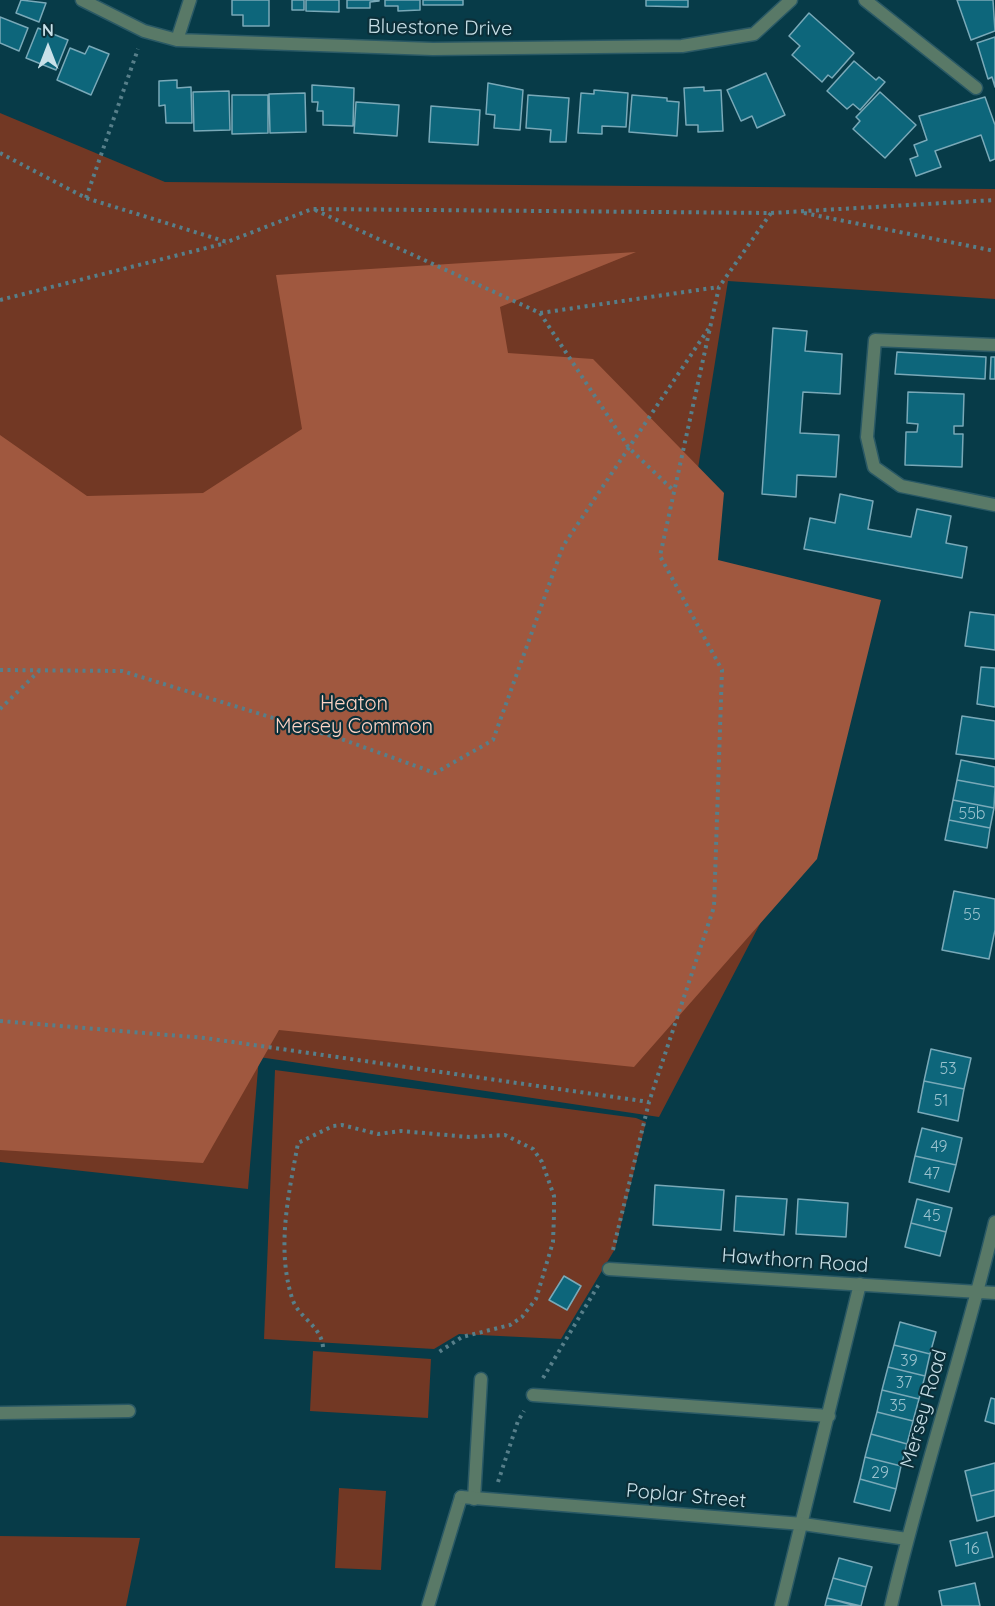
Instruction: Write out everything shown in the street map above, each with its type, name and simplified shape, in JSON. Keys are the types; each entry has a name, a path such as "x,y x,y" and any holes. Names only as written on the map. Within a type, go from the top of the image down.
{"street":[{"name":"Bluestone Drive","path":"82,0 144,31 177,40 433,50 682,46 754,34 792,0"},
{"path":"177,40 190,0"},
{"path":"865,0 975,88"},
{"path":"995,345 875,340 867,437 874,467 901,486 995,505"},
{"name":"Mersey Road","path":"891,1606 907,1539 978,1292 995,1222"},
{"name":"Hawthorn Road","path":"609,1269 995,1293"},
{"path":"781,1606 803,1524 860,1284"},
{"path":"428,1606 467,1498 481,1379"},
{"path":"533,1395 829,1416"},
{"path":"0,1413 129,1411"},
{"name":"Poplar Street","path":"467,1498 803,1524 907,1539"}],"path":[{"path":"86,198 144,31"},
{"path":"0,153 86,198 227,242"},
{"path":"0,300 227,242 312,209 771,213 995,200"},
{"path":"312,209 540,313 629,448 674,491"},
{"path":"797,211 995,251"},
{"path":"492,1500 518,1421 609,1269 649,1102 714,907 722,670 660,556 719,287 771,213"},
{"path":"540,313 719,287"},
{"path":"0,670 122,671 344,740 435,773 493,740 563,546 710,327"},
{"path":"0,710 40,670"},
{"path":"0,1021 205,1038 649,1102"},
{"path":"323,1347 322,1338 316,1329 296,1307 289,1284 285,1216 298,1143 333,1126 342,1125 378,1134 401,1131 469,1137 505,1135 532,1149 542,1162 554,1196 553,1242 536,1299 522,1317 510,1325 462,1337 439,1352"}],"green space":[{"name":"Heaton Mersey Common","path":"0,113 165,182 995,189 995,299 728,281 680,581 762,920 659,1117 259,1057 248,1189 0,1162"},
{"name":"Heaton Mersey Common","path":"636,252 500,307 508,353 593,359 724,493 718,560 881,600 817,859 634,1067 279,1030 203,1163 0,1150 0,435 87,496 203,493 302,429 276,275"},
{"path":"275,1070 636,1118 646,1122 615,1249 561,1339 459,1334 434,1349 264,1339"},
{"path":"313,1351 431,1359 428,1418 310,1411"},
{"path":"339,1488 386,1491 381,1570 335,1568"},
{"path":"0,1536 140,1538 126,1606 0,1606"}],"building":[{"path":"21,0 46,3 39,22 16,13"},
{"path":"232,0 269,0 269,26 243,26 243,15 232,15"},
{"path":"292,0 304,0 304,10 292,10"},
{"path":"306,0 339,0 339,12 306,11"},
{"path":"347,0 379,1 370,2 370,8 347,8"},
{"path":"385,0 420,0 420,10 398,11 398,6 385,6"},
{"path":"423,0 463,0 463,5 423,5"},
{"path":"646,0 688,0 688,7 646,6"},
{"path":"957,0 993,0 995,31 971,40"},
{"path":"809,13 854,53 832,78 828,75 822,82 792,55 800,46 789,36"},
{"path":"0,17 28,28 19,51 0,43"},
{"path":"38,28 68,40 56,70 26,58"},
{"path":"995,37 995,87 992,77 988,79 977,43"},
{"path":"89,46 109,54 91,95 57,80 70,48 85,54"},
{"path":"854,61 876,80 879,77 885,82 860,110 853,104 847,109 827,91"},
{"path":"766,73 785,115 757,128 752,116 741,121 727,90"},
{"path":"177,80 177,88 191,87 192,123 166,123 165,105 159,106 159,81"},
{"path":"488,83 523,90 520,130 494,128 495,115 486,114"},
{"path":"312,85 354,88 353,126 323,125 323,111 317,111 318,102 312,102"},
{"path":"704,87 704,91 721,90 723,131 698,132 698,125 686,125 684,88"},
{"path":"594,90 628,93 626,127 602,126 602,134 578,133 581,93 594,94"},
{"path":"229,91 230,130 194,131 193,92"},
{"path":"880,92 916,125 885,158 853,129 860,121 856,117"},
{"path":"305,93 306,132 270,133 269,94"},
{"path":"232,95 268,95 268,133 232,134"},
{"path":"528,95 569,98 566,142 550,142 551,130 526,128"},
{"path":"632,95 667,98 667,101 679,102 677,136 629,132"},
{"path":"985,97 995,125 995,159 990,161 981,135 935,151 941,167 916,176 910,159 918,156 914,145 927,140 919,116"},
{"path":"356,102 399,105 397,136 354,133"},
{"path":"431,106 480,110 478,145 429,142"},
{"path":"773,328 807,331 805,351 842,354 840,394 803,392 800,433 839,435 836,477 797,475 796,497 762,494"},
{"path":"897,352 986,357 985,379 895,374"},
{"path":"991,357 995,357 995,379 990,379"},
{"path":"908,392 964,394 963,426 954,426 954,434 963,434 962,467 905,465 906,432 917,432 918,424 907,423"},
{"path":"840,494 873,501 868,529 911,537 917,509 951,516 946,543 967,547 962,578 804,549 810,518 835,523"},
{"path":"970,612 995,615 995,650 965,646"},
{"path":"981,667 995,668 995,707 977,704"},
{"path":"962,716 995,721 995,759 956,754"},
{"path":"961,760 995,767 995,787 957,780"},
{"path":"957,780 995,787 994,808 953,800"},
{"path":"953,800 994,808 990,828 949,820"},
{"path":"949,820 990,828 987,848 945,840"},
{"path":"954,891 995,899 995,930 989,959 942,950"},
{"path":"931,1049 971,1058 964,1089 924,1081"},
{"path":"924,1081 964,1089 958,1121 918,1112"},
{"path":"922,1128 962,1138 956,1165 915,1156"},
{"path":"915,1156 956,1165 949,1192 909,1182"},
{"path":"655,1185 724,1190 721,1230 653,1225"},
{"path":"736,1196 787,1199 784,1235 734,1231"},
{"path":"798,1199 848,1203 846,1237 796,1234"},
{"path":"917,1199 952,1208 946,1232 911,1223"},
{"path":"911,1223 946,1232 940,1256 905,1247"},
{"path":"564,1276 581,1286 567,1310 549,1300"},
{"path":"900,1322 936,1332 930,1354 894,1345"},
{"path":"894,1345 930,1354 925,1376 888,1367"},
{"path":"888,1367 925,1376 919,1399 882,1390"},
{"path":"882,1390 919,1399 913,1421 877,1412"},
{"path":"991,1398 995,1399 995,1424 985,1421"},
{"path":"877,1412 913,1421 907,1444 871,1434"},
{"path":"871,1434 907,1444 901,1466 865,1457"},
{"path":"865,1457 901,1466 896,1489 860,1479"},
{"path":"995,1463 995,1490 971,1496 965,1471"},
{"path":"860,1479 896,1489 890,1511 854,1502"},
{"path":"995,1490 995,1516 977,1521 971,1496"},
{"path":"987,1532 993,1557 956,1566 950,1541"},
{"path":"839,1558 872,1567 866,1587 833,1578"},
{"path":"833,1578 866,1587 861,1606 827,1598"},
{"path":"975,1583 980,1606 942,1606 939,1591"},
{"path":"827,1598 856,1606 825,1606"}]}
